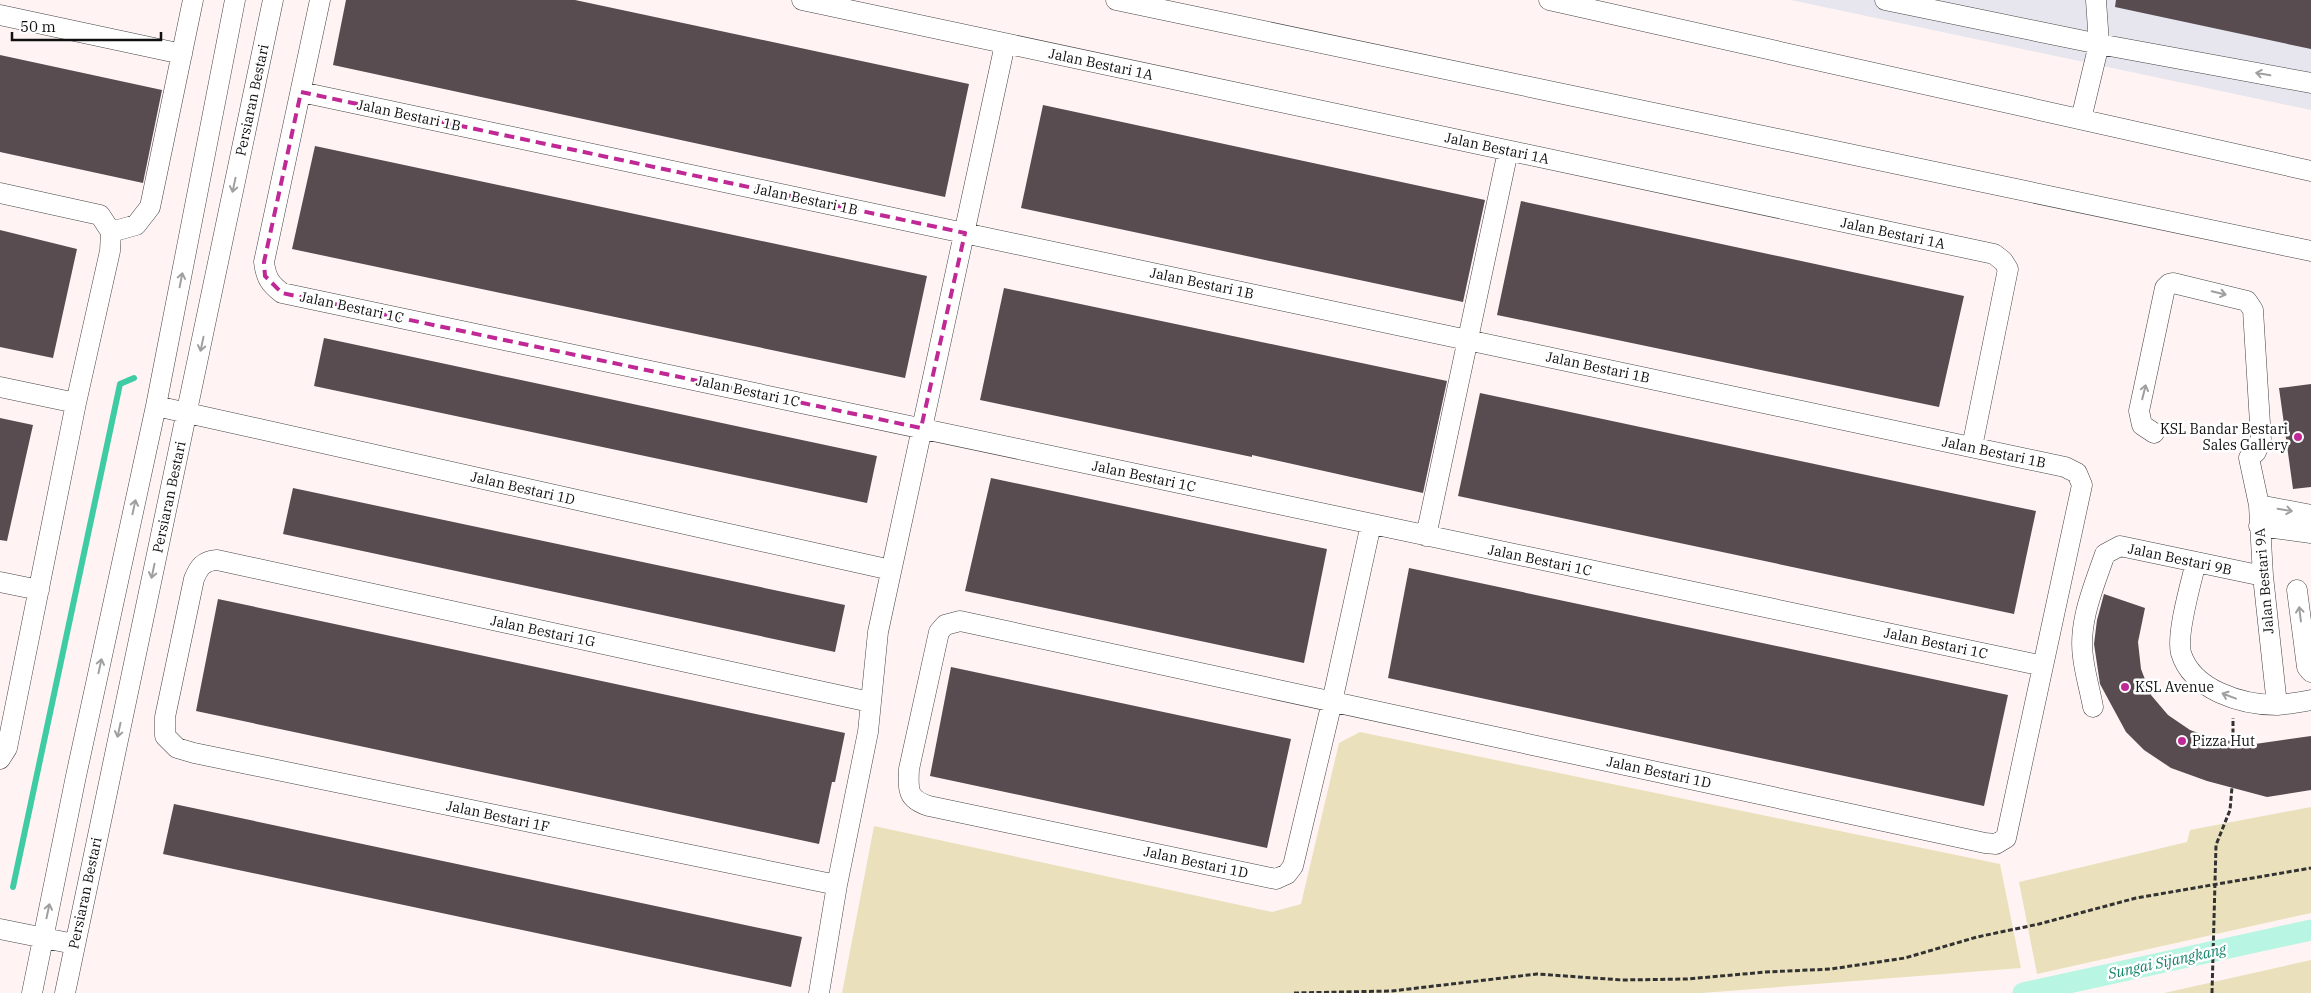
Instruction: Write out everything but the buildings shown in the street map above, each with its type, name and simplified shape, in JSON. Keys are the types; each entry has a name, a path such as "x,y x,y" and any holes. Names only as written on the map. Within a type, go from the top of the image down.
{"street":[{"path":"111,232 136,225 150,207 193,0"},
{"path":"32,993 42,938 156,406 235,0"},
{"name":"Persiaran Bestari","path":"65,993 272,0"},
{"path":"301,92 320,0"},
{"name":"Jalan Bestari 1A","path":"802,0 1994,254 2003,261 2008,269 1972,447"},
{"path":"1116,0 2311,251"},
{"path":"1549,0 2311,171"},
{"path":"1885,0 2098,44 2311,83"},
{"path":"2081,120 2098,44 2096,0"},
{"path":"0,15 182,54"},
{"path":"819,993 837,885 861,770 878,632 1006,44"},
{"name":"Jalan Bestari 1B","path":"301,92 2065,467 2077,473 2082,485 2006,838 1996,844 1985,843"},
{"name":"Jalan Bestari 1C","path":"301,92 264,262 265,276 272,286 282,293 2043,666"},
{"path":"1426,536 1508,151"},
{"path":"0,193 100,215 111,232 110,251 76,403 4,753"},
{"name":"Jalan Bestari 9A","path":"2154,433 2142,425 2139,411 2165,288 2169,284 2174,284 2247,301 2253,310 2260,399 2261,440 2256,452 2249,458 2259,505 2258,526 2277,705"},
{"path":"0,387 76,403"},
{"name":"Jalan Bestari 1D","path":"156,406 891,570"},
{"path":"2259,505 2311,515"},
{"path":"1332,702 1371,524"},
{"path":"2258,526 2311,533"},
{"name":"Jalan Bestari 9B","path":"2093,707 2082,655 2084,629 2088,604 2105,554 2120,546 2196,562 2264,585 2304,589"},
{"name":"Jalan Bestari 1G","path":"165,736 165,717 194,579 198,568 206,561 217,560 870,702"},
{"path":"2196,562 2180,634 2181,652 2189,669 2213,690 2234,698 2255,703 2277,705 2311,700"},
{"path":"0,582 39,590"},
{"path":"2304,589 2307,667 2311,672"},
{"name":"Jalan Bestari 1D","path":"1332,702 1293,866 1287,874 1276,879 929,806 918,802 911,796 908,784 934,649 939,632 945,625 960,621 1985,843"},
{"name":"Jalan Bestari 1F","path":"165,736 177,748 194,753 837,885"},
{"path":"0,928 74,944"}],"path":[{"path":"2212,993 2216,845 2230,810 2232,788"},
{"path":"1294,993 1392,991 1537,974 1622,980 1669,980 1831,969 1905,958 1977,937 2039,924 2136,898 2311,868"}],"highlighted area":[{"path":"301,92 965,233 921,428 282,293 265,276 264,262"}],"shaded area":[{"path":"1791,0 2311,0 2311,110"},
{"path":"1360,732 2000,864 2021,968 1702,993 842,993 874,826 1272,912 1301,904 1339,743"},
{"path":"2311,807 2311,913 2037,974 2019,882 2187,842 2190,830"},
{"path":"2311,960 2311,993 2164,993"}],"waterway":[{"path":"13,887 120,384 134,378"},
{"name":"Sungai Sijangkang","path":"2023,993 2311,930"}],"place":[{"name":"KSL Bandar Bestari Sales Gallery","path":"2298,437"},
{"name":"KSL Avenue","path":"2125,687"},
{"name":"Pizza Hut","path":"2182,741"}]}
